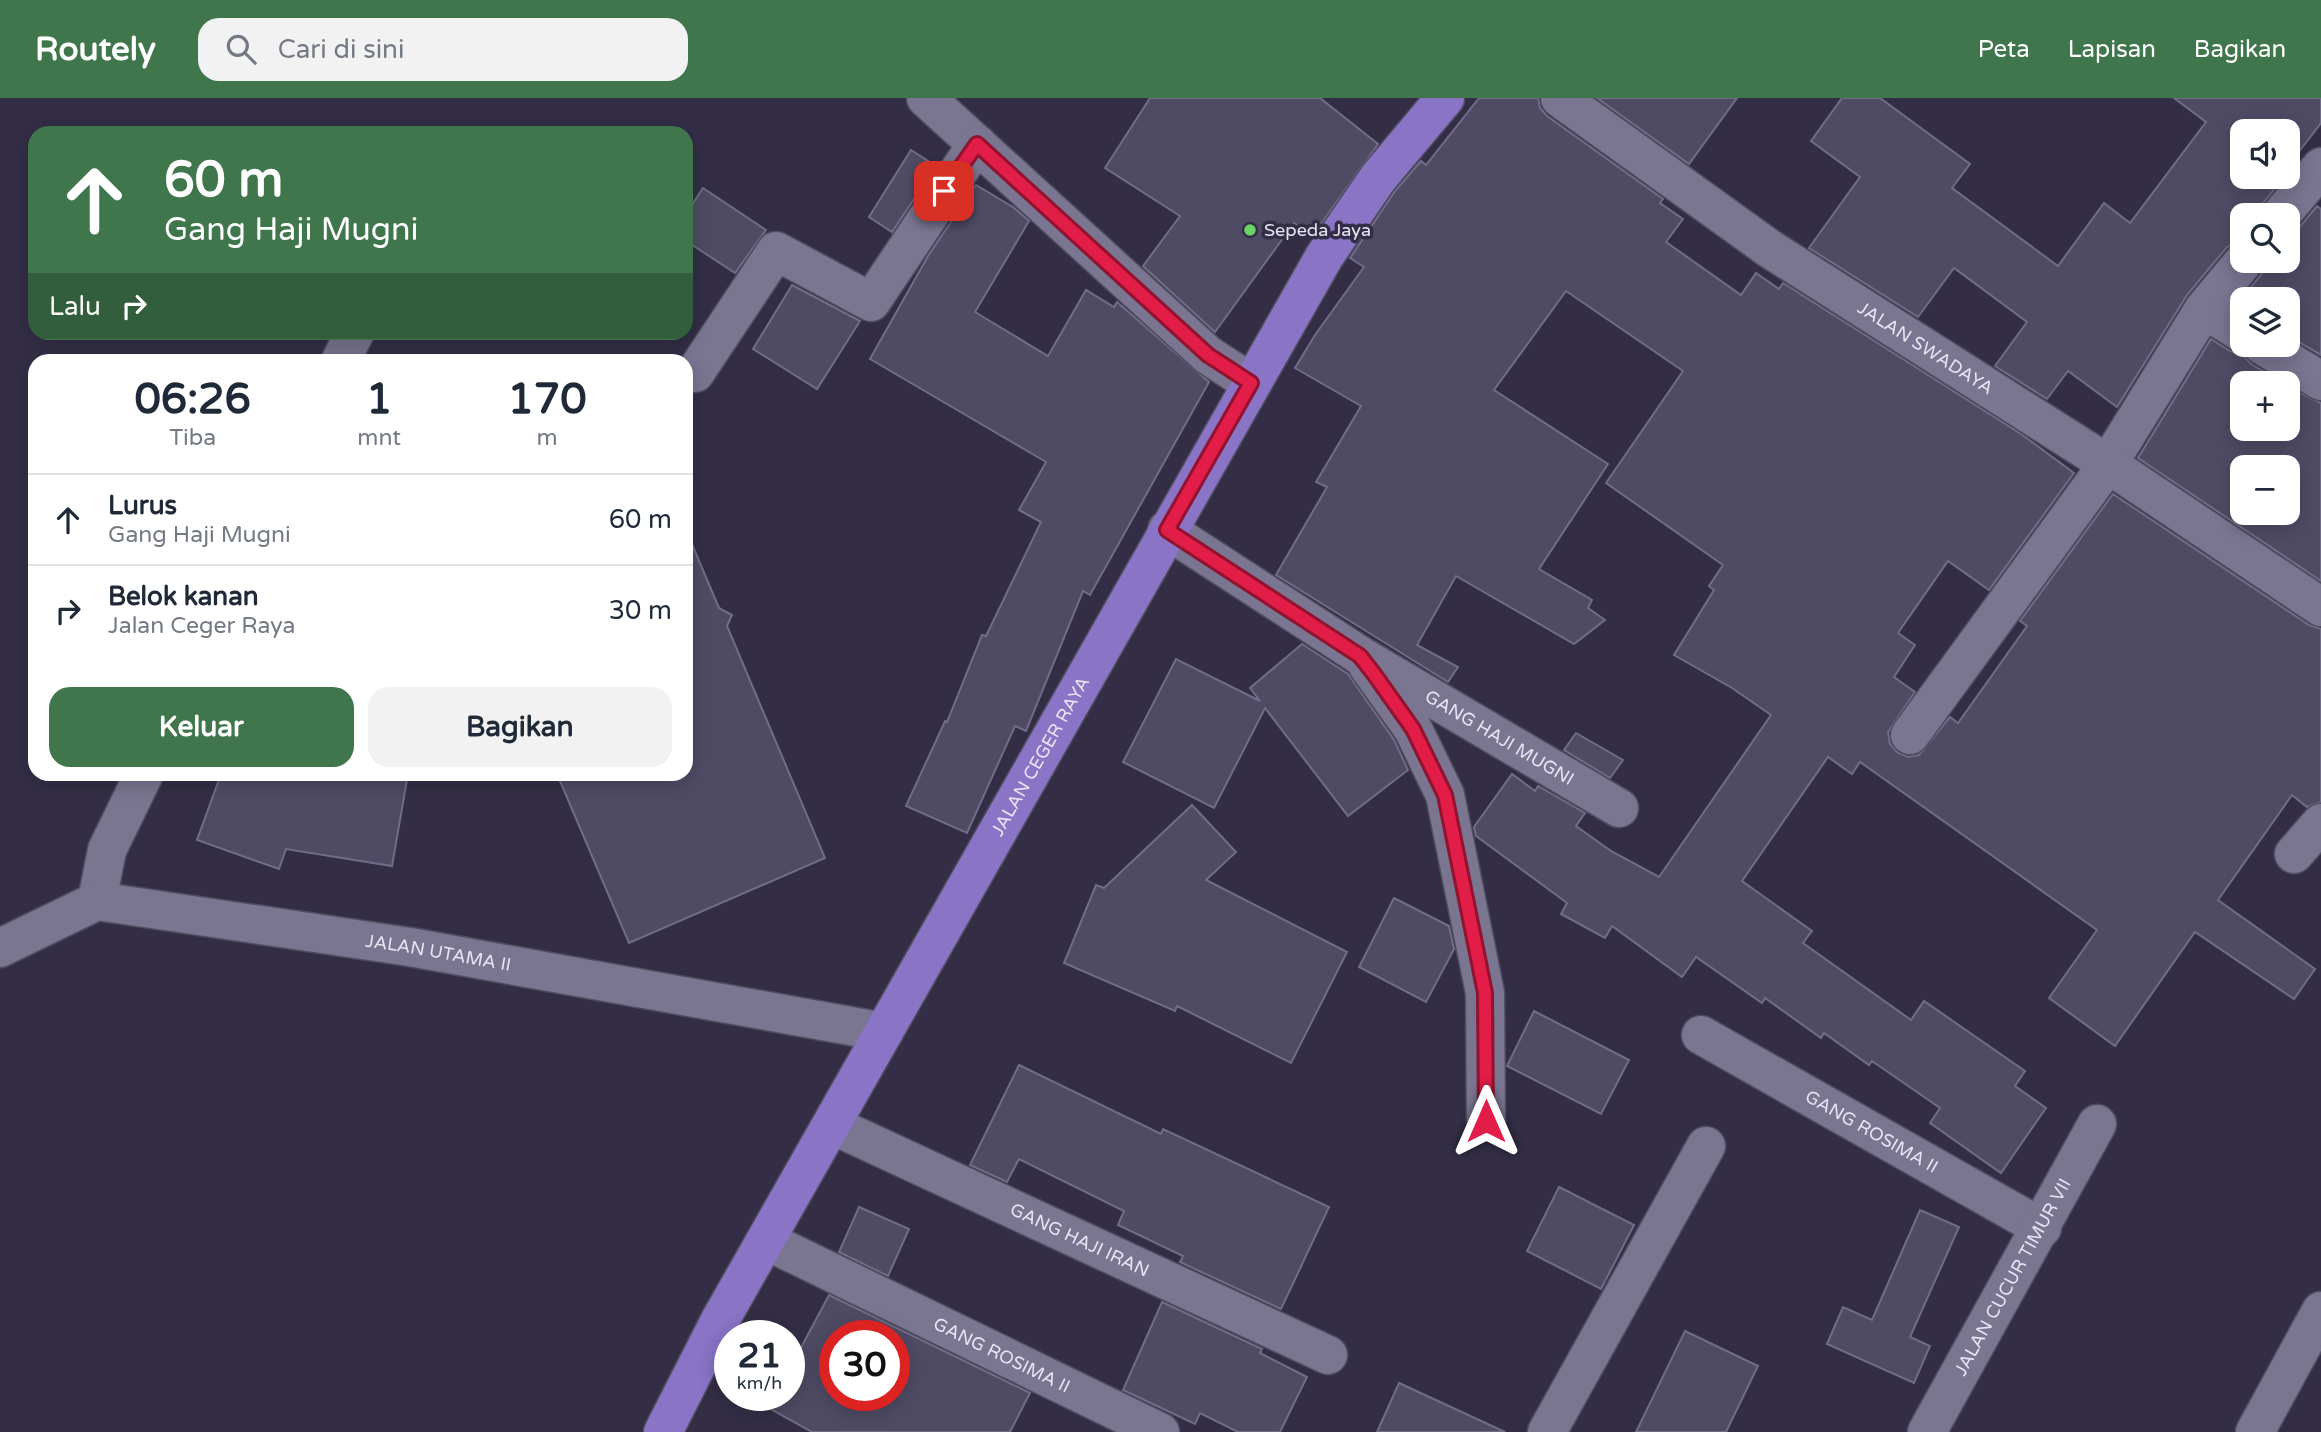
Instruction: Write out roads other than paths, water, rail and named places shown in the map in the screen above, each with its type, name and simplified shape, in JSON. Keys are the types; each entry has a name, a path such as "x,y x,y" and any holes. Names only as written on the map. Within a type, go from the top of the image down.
{"main road":[{"name":"JALAN CEGER RAYA","path":"663,1432 719,1322 1324,257 1378,178 1445,98"}],"street":[{"path":"926,98 1208,355 1251,383"},
{"name":"JALAN SWADAYA","path":"1560,98 1770,249 2108,464 2321,607"},
{"path":"695,373 776,251 871,302 977,144"},
{"path":"2291,203 2321,167"},
{"path":"1910,735 2108,464 2204,309 2234,273"},
{"path":"2204,309 2230,325"},
{"path":"2282,357 2321,381"},
{"name":"GANG HAJI MUGNI","path":"1167,530 1360,656 1619,808"},
{"path":"1360,656 1413,729 1445,795 1485,993 1486,1121"},
{"path":"0,948 97,901 107,850 141,781"},
{"path":"2294,854 2321,823"},
{"name":"JALAN UTAMA II","path":"97,901 410,947 884,1032"},
{"name":"GANG ROSIMA II","path":"1701,1035 2042,1228"},
{"name":"JALAN CUCUR TIMUR VII","path":"1927,1432 2042,1228 2097,1124"},
{"name":"GANG HAJI IRAN","path":"832,1125 1328,1356"},
{"path":"1547,1432 1706,1146"},
{"name":"GANG ROSIMA II","path":"767,1241 1160,1432"},
{"path":"2255,1432 2321,1311"}],"place":[{"name":"Sepeda Jaya","path":"1250,230"}]}
